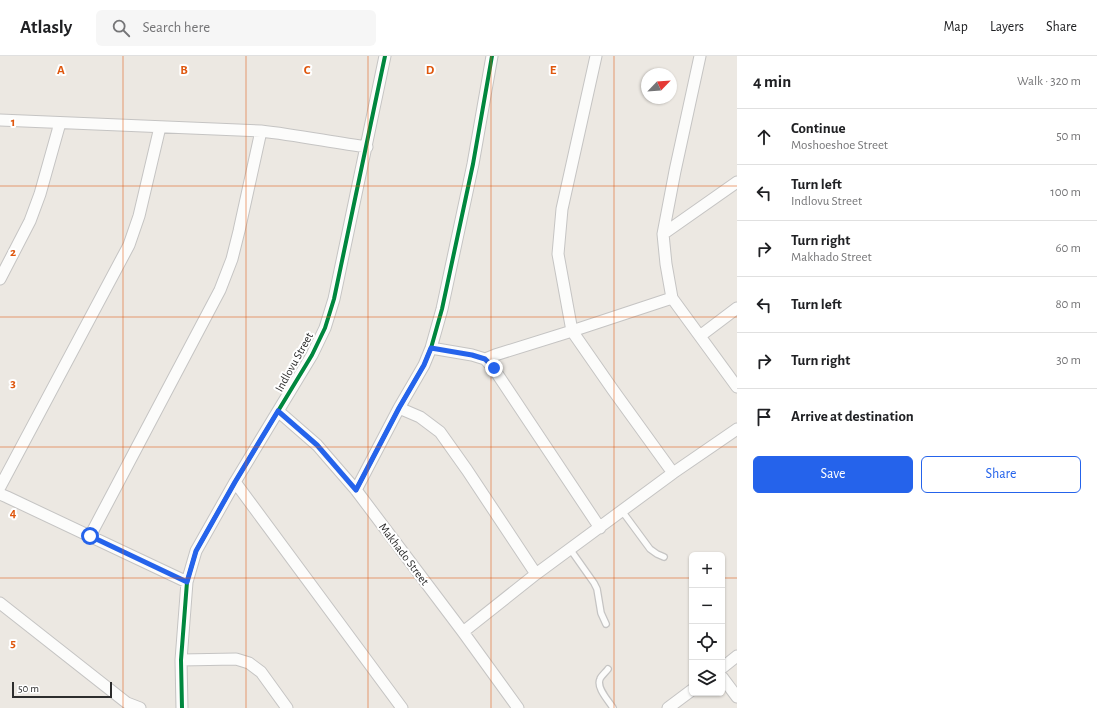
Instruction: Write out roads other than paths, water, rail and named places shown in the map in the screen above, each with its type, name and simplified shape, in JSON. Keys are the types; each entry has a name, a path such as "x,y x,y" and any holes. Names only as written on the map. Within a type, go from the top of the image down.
{"street":[{"name":"Indlovu Street","path":"182,708 181,660 187,582 196,551 235,482 312,355 325,328 334,299 385,56"},
{"path":"356,490 399,408 424,365 431,348 442,309 473,164 492,56"},
{"path":"596,56 562,209 558,254 572,331 673,473"},
{"path":"700,56 663,234 666,264 672,298 737,387"},
{"path":"0,120 261,131 367,147"},
{"path":"0,279 30,221 40,194 60,123"},
{"path":"0,487 129,245 139,216 160,127"},
{"path":"90,536 220,290 232,259 261,131"},
{"path":"663,234 737,182"},
{"path":"485,359 672,298"},
{"path":"700,336 737,308"},
{"path":"431,348 472,355 485,359 494,368 600,528"},
{"path":"399,408 420,417 440,432 536,574"},
{"name":"Makhado Street","path":"278,411 317,445 356,490 518,708"},
{"path":"463,632 536,574 673,473 737,429"},
{"path":"235,482 402,708"},
{"path":"0,494 187,582"},
{"path":"0,603 127,703 140,708"},
{"path":"725,666 737,656"},
{"path":"181,660 236,660 249,663 261,672 287,708"},
{"path":"725,681 737,697"},
{"path":"668,708 689,692"}],"lane":[{"path":"622,511 650,549 664,557"},
{"path":"570,549 597,589 601,613 606,624"},
{"path":"608,669 600,679 599,684 601,691 613,708"}]}
